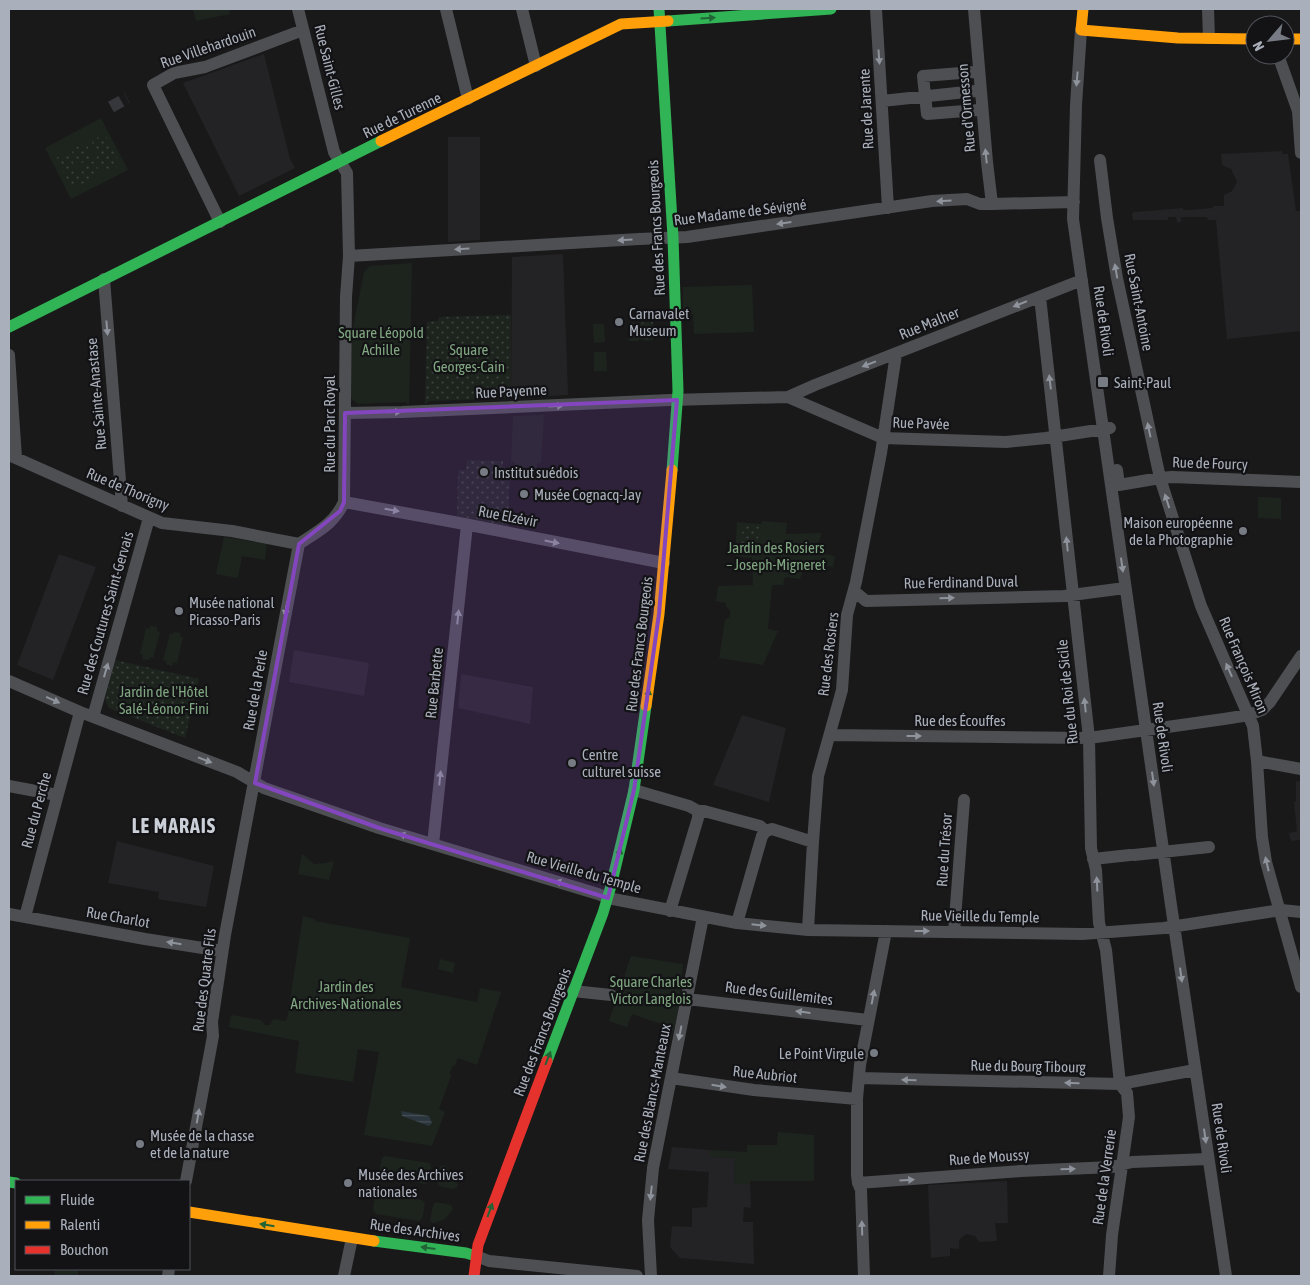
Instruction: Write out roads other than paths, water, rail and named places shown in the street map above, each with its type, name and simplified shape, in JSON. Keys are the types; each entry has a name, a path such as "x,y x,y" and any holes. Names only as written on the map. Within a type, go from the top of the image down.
{"street":[{"name":"Rue Saint-Gilles","path":"298,9 334,152 347,173 349,256"},
{"path":"446,9 468,99"},
{"path":"522,9 536,66"},
{"name":"Rue des Francs Bourgeois","path":"474,1276 478,1245 608,898 634,790 659,614 678,400 673,237 659,9"},
{"name":"Rue de Turenne","path":"9,327 621,24 830,9"},
{"name":"Rue de Jarente","path":"876,9 888,208"},
{"name":"Rue d'Ormesson","path":"974,9 992,204"},
{"path":"1074,202 1075,111 1083,9"},
{"path":"1208,9 1209,38"},
{"name":"Rue Villehardouin","path":"220,222 153,85 174,73 205,67 303,30"},
{"path":"1081,30 1178,38 1245,39"},
{"path":"1282,65 1298,111 1301,153"},
{"path":"974,72 923,76 921,97 927,114 977,110"},
{"path":"882,101 975,91"},
{"name":"Rue Saint-Antoine","path":"1100,160 1117,278 1160,478"},
{"name":"Rue Madame de Sévigné","path":"349,256 686,237 960,199 980,204 1074,202"},
{"name":"Rue de Rivoli","path":"1074,202 1073,219 1082,280 1107,429 1119,485"},
{"name":"Rue du Parc Royal","path":"344,502 346,297 349,256"},
{"name":"Rue Sainte-Anastase","path":"104,279 122,506"},
{"name":"Rue Malher","path":"788,397 1082,280"},
{"name":"Rue du Roi de Sicile","path":"1040,297 1089,738 1089,810 1093,859 1096,870 1099,923 1103,932 1106,950 1120,1084"},
{"name":"Rue des Rosiers","path":"808,930 818,776 842,690 848,615 883,438 896,354"},
{"path":"9,355 12,456"},
{"path":"815,385 816,410"},
{"name":"Rue Pavée","path":"678,400 788,397 883,438 1006,442 1107,429"},
{"name":"Rue Payenne","path":"345,413 412,412 678,400"},
{"name":"Rue de Rivoli","path":"1107,429 1125,588 1151,730 1163,852 1179,926 1195,1070 1226,1276"},
{"name":"Rue de Thorigny","path":"12,456 162,523 232,531 299,544"},
{"name":"Rue de Fourcy","path":"1119,485 1160,478 1301,482"},
{"name":"Rue François Miron","path":"1160,478 1201,606 1253,726 1262,837 1266,862 1301,986"},
{"path":"299,544 331,522 344,502"},
{"name":"Rue Elzévir","path":"344,502 664,563"},
{"name":"Rue des Coutures Saint-Gervais","path":"93,717 149,518"},
{"name":"Rue Barbette","path":"432,844 467,525"},
{"name":"Rue de la Perle","path":"254,783 299,544"},
{"name":"Rue Ferdinand Duval","path":"854,591 866,601 1073,595 1125,588"},
{"path":"1249,715 1262,710 1270,702 1301,656"},
{"name":"Rue Vieille du Temple","path":"9,681 80,712 237,772 254,783 379,828 608,898 703,917 737,923 808,930 1103,932 1179,926 1281,910 1301,912"},
{"name":"Rue du Perche","path":"25,917 80,712"},
{"name":"Rue des Écouffes","path":"830,735 1089,738 1249,715"},
{"path":"1257,761 1301,769"},
{"name":"Rue des Quatre Fils","path":"186,1180 213,1036 212,1022 222,951 254,783"},
{"path":"9,786 57,795"},
{"path":"634,790 689,806 698,812"},
{"name":"Rue du Trésor","path":"954,932 964,800"},
{"path":"698,812 704,810 760,826 766,831"},
{"path":"670,911 698,818 698,812"},
{"path":"737,923 762,836 766,831 772,829 813,842"},
{"path":"1093,859 1209,847"},
{"name":"Rue Charlot","path":"9,914 222,951"},
{"name":"Rue des Blancs-Manteaux","path":"651,1276 648,1220 653,1168 703,917"},
{"path":"864,1276 861,1190 858,1183 857,1099 868,1020 886,931"},
{"path":"573,991 610,995"},
{"name":"Rue des Guillemites","path":"687,999 868,1020"},
{"name":"Rue du Bourg Tibourg","path":"859,1078 1120,1084 1195,1070"},
{"name":"Rue Aubriot","path":"671,1078 754,1090 857,1099"},
{"name":"Rue de la Verrerie","path":"1110,1276 1112,1234 1129,1117 1127,1093 1120,1084"},
{"name":"Rue de Moussy","path":"858,1183 1021,1171 1112,1167 1132,1162 1208,1159"},
{"name":"Rue des Archives","path":"190,1212 352,1238 466,1253 489,1261 637,1276"},
{"path":"344,1276 352,1238"}],"tunnel":[{"path":"111,107 127,98"}],"place":[{"name":"Carnavalet Museum","path":"619,322"},
{"name":"Saint-Paul","path":"1103,382"},
{"name":"Institut suédois","path":"484,472"},
{"name":"Musée Cognacq-Jay","path":"524,494"},
{"name":"Maison européenne de la Photographie","path":"1243,531"},
{"name":"Musée national Picasso-Paris","path":"179,611"},
{"name":"Centre culturel suisse","path":"572,763"},
{"name":"Le Point Virgule","path":"874,1053"},
{"name":"Musée de la chasse et de la nature","path":"140,1144"},
{"name":"Musée des Archives nationales","path":"348,1183"}],"district":[{"name":"LE MARAIS","path":"174,825"}],"park label":[{"name":"Square Léopold Achille","path":"381,340"},
{"name":"Square Georges-Cain","path":"469,358"},
{"name":"Jardin des Rosiers – Joseph-Migneret","path":"776,556"},
{"name":"Jardin de l'Hôtel Salé-Léonor-Fini","path":"164,700"},
{"name":"Square Charles Victor Langlois","path":"651,990"},
{"name":"Jardin des Archives-Nationales","path":"346,994"}]}
